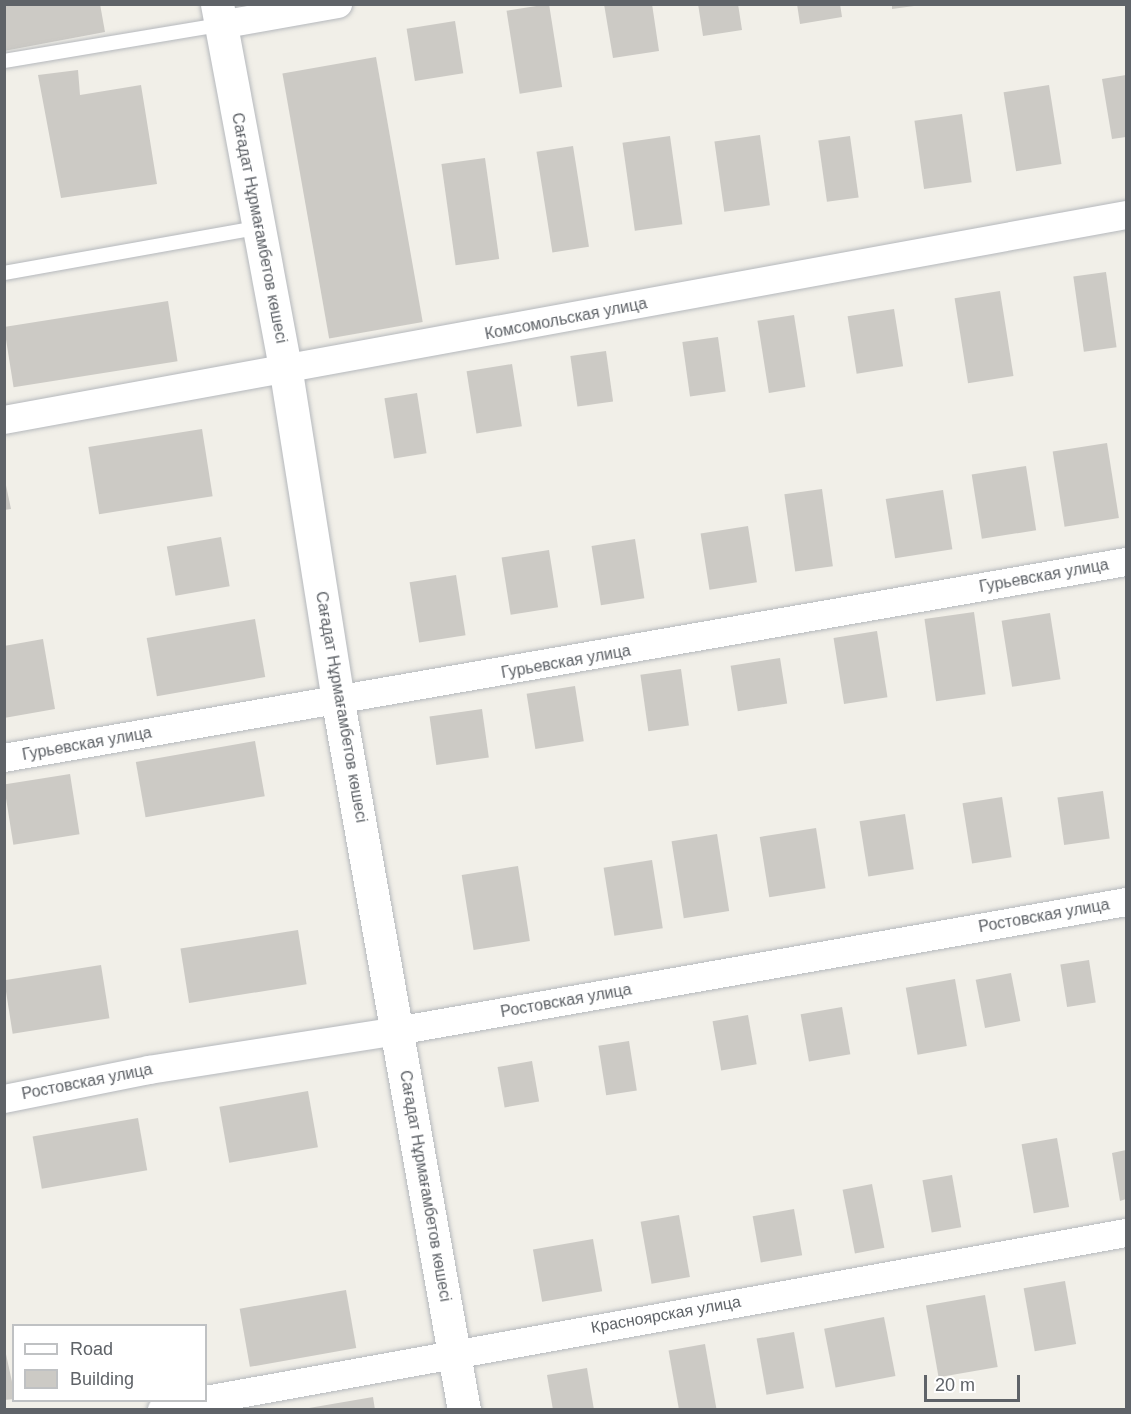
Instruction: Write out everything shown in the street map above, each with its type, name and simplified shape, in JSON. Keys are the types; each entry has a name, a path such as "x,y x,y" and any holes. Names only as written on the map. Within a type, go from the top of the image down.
{"main road":[{"name":"Сағадат Нұрмағамбетов көшесі","path":"219,15 257,228 286,372 339,702 464,1410"}],"street":[{"path":"219,15 338,4"},
{"name":"Комсомольская улица","path":"4,420 286,372 1126,215"},
{"name":"Гурьевская улица","path":"4,758 339,702 1126,562"},
{"name":"Ростовская улица","path":"4,1099 149,1070 397,1031 1126,902"},
{"name":"Красноярская улица","path":"207,1400 454,1353 1126,1233"},
{"name":"Красноярская улица","path":"162,1410 196,1402"}],"lane":[{"path":"4,61 219,15"},
{"path":"4,273 257,228"}],"building":[{"path":"4,4 100,4 105,32 4,51"},
{"path":"549,4 562,87 520,94 507,11"},
{"path":"604,4 652,4 659,51 613,58"},
{"path":"698,4 738,4 742,30 703,36"},
{"path":"797,4 840,4 842,17 800,24"},
{"path":"892,4 914,4 914,6 892,9"},
{"path":"455,21 463,73 415,81 407,29"},
{"path":"376,57 423,322 329,338 282,73"},
{"path":"78,70 80,95 141,85 157,184 61,198 38,75"},
{"path":"1126,75 1126,137 1112,139 1102,79"},
{"path":"1049,85 1062,164 1016,171 1004,92"},
{"path":"962,114 972,182 924,189 914,121"},
{"path":"760,135 770,205 724,212 714,141"},
{"path":"670,136 682,224 635,231 622,143"},
{"path":"850,136 859,197 827,202 818,140"},
{"path":"573,146 589,247 552,253 536,152"},
{"path":"485,158 499,259 456,265 441,164"},
{"path":"1106,272 1117,347 1084,352 1073,277"},
{"path":"1000,291 1013,376 968,383 955,298"},
{"path":"168,301 178,361 14,387 4,327"},
{"path":"894,309 903,366 857,374 848,316"},
{"path":"794,315 805,387 769,393 757,321"},
{"path":"718,337 726,391 690,396 682,342"},
{"path":"606,351 613,402 577,407 570,356"},
{"path":"512,364 522,426 476,433 467,371"},
{"path":"417,393 427,453 394,458 384,398"},
{"path":"202,429 213,496 99,514 88,447"},
{"path":"1107,443 1119,518 1065,527 1053,452"},
{"path":"1026,466 1036,530 982,539 972,475"},
{"path":"4,476 11,509 4,510"},
{"path":"822,489 833,566 795,572 784,494"},
{"path":"943,490 952,549 895,558 886,499"},
{"path":"748,526 757,582 710,590 701,534"},
{"path":"221,537 230,586 176,596 167,547"},
{"path":"635,539 644,598 601,605 592,546"},
{"path":"549,550 558,607 511,615 502,558"},
{"path":"456,575 466,635 419,643 410,582"},
{"path":"974,612 986,694 936,701 924,619"},
{"path":"1050,613 1060,679 1012,687 1002,621"},
{"path":"255,619 265,677 157,696 147,638"},
{"path":"877,631 887,697 844,704 834,638"},
{"path":"43,639 55,709 4,718 4,646"},
{"path":"780,658 787,703 738,711 731,666"},
{"path":"681,669 689,725 648,731 640,675"},
{"path":"575,686 584,741 535,749 527,694"},
{"path":"482,709 489,758 436,765 430,716"},
{"path":"255,741 265,796 146,817 136,762"},
{"path":"70,774 80,834 13,845 4,784"},
{"path":"1103,791 1110,839 1064,845 1057,797"},
{"path":"1002,797 1012,857 972,864 962,803"},
{"path":"905,814 914,869 868,877 860,821"},
{"path":"816,828 826,888 769,897 760,837"},
{"path":"717,834 729,911 684,918 672,841"},
{"path":"652,860 663,928 614,936 604,868"},
{"path":"518,866 530,941 474,950 462,875"},
{"path":"298,930 307,984 189,1003 180,949"},
{"path":"1089,960 1096,1002 1067,1007 1060,965"},
{"path":"101,965 109,1018 13,1034 4,980"},
{"path":"1011,973 1020,1021 985,1028 976,980"},
{"path":"955,979 967,1046 918,1055 906,988"},
{"path":"842,1007 850,1054 809,1062 801,1014"},
{"path":"748,1015 757,1064 721,1070 713,1021"},
{"path":"629,1041 637,1090 606,1095 598,1046"},
{"path":"532,1061 539,1101 505,1107 498,1067"},
{"path":"308,1091 318,1147 229,1163 219,1107"},
{"path":"138,1118 147,1170 42,1189 33,1137"},
{"path":"1057,1138 1069,1207 1034,1213 1022,1144"},
{"path":"1126,1150 1126,1199 1120,1201 1112,1153"},
{"path":"952,1175 961,1227 932,1232 922,1180"},
{"path":"872,1184 884,1248 855,1254 843,1190"},
{"path":"794,1209 802,1255 761,1263 753,1216"},
{"path":"679,1215 690,1277 652,1284 641,1222"},
{"path":"593,1239 602,1291 542,1302 533,1250"},
{"path":"1065,1281 1076,1344 1035,1351 1024,1288"},
{"path":"346,1290 356,1348 250,1367 240,1309"},
{"path":"985,1295 998,1367 939,1377 926,1305"},
{"path":"884,1317 895,1376 836,1388 824,1329"},
{"path":"794,1332 804,1388 766,1395 757,1339"},
{"path":"705,1344 717,1410 679,1410 669,1350"},
{"path":"4,1345 12,1382 12,1399 4,1400"},
{"path":"587,1368 594,1410 553,1410 547,1375"},
{"path":"373,1397 375,1410 309,1410 309,1408"}]}
